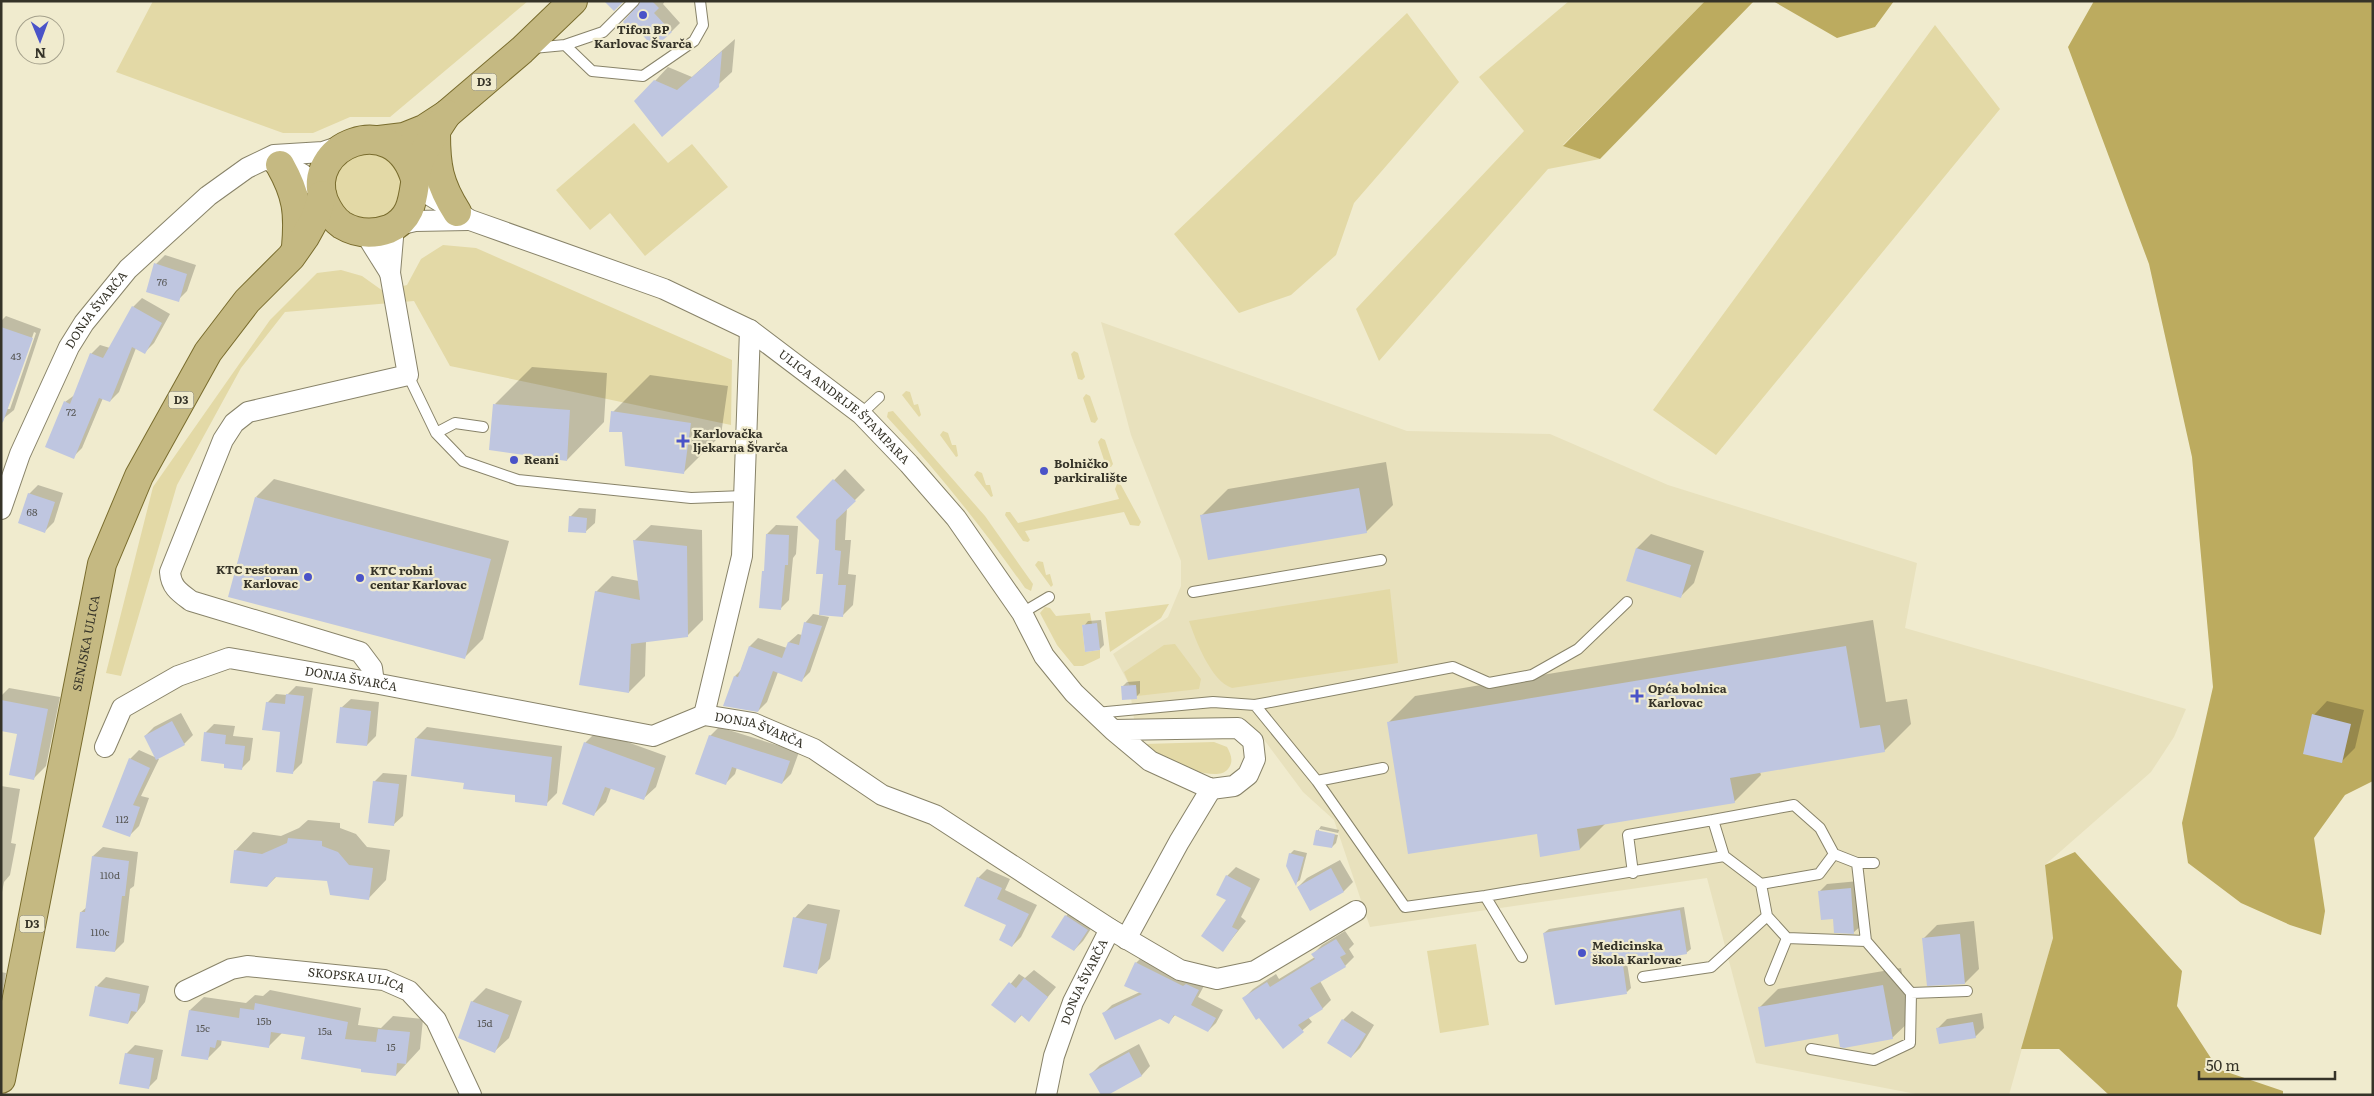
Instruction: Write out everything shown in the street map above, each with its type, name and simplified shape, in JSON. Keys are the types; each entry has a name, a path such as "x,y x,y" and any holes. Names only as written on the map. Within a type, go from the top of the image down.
{"main road":[{"name":"D3","path":"365,234 380,232 394,226 405,216 413,204 420,162 441,123 573,1"},
{"name":"D3","path":"322,196 322,180 326,164 336,152 348,144 363,139 379,140 404,137 441,123"},
{"path":"441,123 438,174 445,193 463,216"},
{"path":"379,140 393,146 405,156 412,167 416,179"},
{"path":"270,164 291,184 298,207 293,254"},
{"path":"322,196 328,210 338,222 351,230 365,234"},
{"name":"SENJSKA ULICA","path":"1,1079 102,564 139,476 208,352 247,301 293,254 316,217 322,196"},
{"name":"SENJSKA ULICA","path":"293,254 325,240 365,234"}],"street":[{"name":"DONJA ŠVARČA","path":"1,509 20,454 69,347 84,323 128,268 208,196 247,168 270,164 274,155 323,152 348,144"},
{"path":"270,164 294,169 310,179 322,196"},
{"name":"ULICA ANDRIJE ŠTAMPARA","path":"416,179 431,196 463,216 664,289 750,330 861,414 956,518 1022,613 1044,656 1092,713 1150,761 1211,789"},
{"name":"ULICA ANDRIJE ŠTAMPARA","path":"394,226 415,221 463,216"},
{"path":"374,683 372,668 360,652 191,601 176,591 171,581 170,572 223,440 234,423 248,412 408,375 390,273 394,226"},
{"path":"365,234 390,273"},
{"path":"704,715 742,556 750,330"},
{"name":"DONJA ŠVARČA","path":"105,747 122,708 178,676 229,658 374,683 653,736 704,715 753,724 814,749 882,796 935,815 1118,934 1073,1002 1054,1056 1046,1095"},
{"path":"1112,730 1238,728 1253,741 1255,759 1248,775 1234,786 1211,789 1179,842 1118,934 1180,970 1217,979 1255,971 1356,911"},
{"name":"SKOPSKA ULICA","path":"185,991 231,970 247,966 384,980 409,991 436,1020 470,1095"}],"lane":[{"path":"522,50 565,45 603,32 634,1"},
{"path":"565,45 592,71 643,76 694,42 704,25 700,1"},
{"path":"408,375 436,433 463,461 518,480 691,498 744,496"},
{"path":"861,414 879,397"},
{"path":"436,433 455,423 483,427"},
{"path":"1193,592 1381,560"},
{"path":"1022,613 1050,597"},
{"path":"1092,713 1213,702 1255,705 1453,667 1489,683 1532,675 1578,649 1627,602"},
{"path":"1255,705 1317,781 1405,907 1633,873 1724,856"},
{"path":"1317,781 1383,768"},
{"path":"1633,873 1628,835 1794,805 1820,828 1834,854 1857,863 1874,863"},
{"path":"1713,820 1724,856 1761,884 1767,916 1787,938 1866,941"},
{"path":"1761,884 1819,874 1834,854"},
{"path":"1811,1049 1874,1060 1910,1043 1910,993 1866,941 1857,863"},
{"path":"1484,896 1522,957"},
{"path":"1643,977 1711,967 1767,916"},
{"path":"1770,980 1787,938"},
{"path":"1910,993 1967,991"}],"shaded area":[{"path":"153,1 528,1 390,117 350,117 313,133 283,133 116,72"},
{"path":"1569,1 1705,1 1563,145 1600,159 1548,169 1379,361 1356,309 1524,131 1479,77"},
{"path":"1705,1 1754,1 1600,159 1563,146"},
{"path":"1773,1 1894,1 1875,27 1837,38"},
{"path":"2094,1 2373,1 2373,781 2345,795 2314,838 2325,911 2321,935 2290,925 2241,903 2188,863 2182,823 2213,687 2192,457 2149,264 2068,47"},
{"path":"1407,13 1459,82 1354,203 1336,255 1291,295 1239,313 1174,234"},
{"path":"1935,25 2000,109 1716,455 1653,410"},
{"path":"634,123 668,163 692,144 728,187 645,256 610,213 590,230 556,190"},
{"path":"361,151 385,154 405,181 394,213 373,223 362,222 353,218 345,212 335,195 335,175 339,166"},
{"path":"443,245 476,248 732,360 731,425 450,366 414,301 285,312 241,368 177,485 121,676 106,673 153,487 270,320 317,273 341,270 362,276 383,291 407,285 421,259"},
{"name":"Opća bolnica Karlovac","path":"1101,322 1407,431 1550,434 1668,485 1917,563 1905,628 2186,709 2174,737 2151,772 2045,865 2053,938 2009,1095 1921,1095 1756,1063 1707,878 1370,927 1334,820 1303,792 1262,737 1243,722 1135,726 1129,684 1113,654 1168,617 1181,586 1181,561 1131,435"},
{"path":"1074,351 1078,353 1085,377 1082,380 1078,379 1071,354"},
{"path":"906,391 910,392 914,405 918,404 921,415 919,417 902,395"},
{"path":"1086,394 1090,396 1098,419 1095,423 1091,422 1083,398"},
{"path":"893,411 985,516 1033,584 1031,591 1025,588 959,500 887,417 888,412"},
{"path":"943,431 948,433 952,445 956,445 958,456 956,457 940,435"},
{"path":"1101,438 1105,440 1113,464 1111,467 1106,466 1098,442"},
{"path":"977,471 982,473 986,485 990,485 993,496 991,497 974,475"},
{"path":"1117,484 1121,485 1141,522 1139,526 1130,525 1124,512 1025,531 1030,540 1028,542 1023,541 1005,515 1006,512 1010,512 1018,523 1119,499 1115,489"},
{"path":"1038,561 1043,562 1046,575 1050,574 1053,585 1051,587 1035,565"},
{"path":"1390,589 1398,663 1232,688 1224,684 1211,669 1200,649 1189,621"},
{"path":"1169,604 1161,618 1110,652 1105,612"},
{"path":"1045,607 1050,608 1056,616 1090,613 1092,624 1082,625 1085,652 1100,650 1100,658 1083,666 1074,666 1057,645 1040,613"},
{"path":"1175,644 1201,679 1199,689 1137,696 1136,685 1129,684 1124,672 1164,645"},
{"path":"1214,742 1227,747 1231,755 1230,766 1222,773 1201,772 1176,765 1147,752 1144,744"},
{"path":"2075,852 2182,971 2177,1006 2218,1069 2283,1091 2283,1095 2109,1095 2059,1049 2021,1049 2053,938 2045,865"},
{"path":"1476,944 1489,1025 1440,1033 1427,951"}],"building":[{"path":"604,1 624,1 614,11"},
{"path":"641,1 652,1 659,8 654,13 672,32 654,48 637,29 633,33 623,22"},
{"path":"722,51 719,87 662,137 634,101 654,80 677,90"},
{"path":"154,263 187,274 179,302 146,292"},
{"path":"132,306 162,323 145,354 132,347 110,402 99,398 74,459 45,447 64,401 70,404 90,353 103,358"},
{"path":"1,327 33,338 3,422 1,422"},
{"path":"493,404 570,410 567,461 489,450"},
{"path":"611,411 691,423 684,474 625,466 622,432 609,432"},
{"path":"833,479 856,501 836,520 835,550 841,551 838,585 846,585 843,617 819,615 823,574 816,574 819,540 796,517"},
{"path":"1359,488 1367,533 1208,560 1200,515"},
{"path":"28,493 55,502 45,533 18,523"},
{"name":"KTC robni centar Karlovac","path":"255,497 491,559 465,659 228,597"},
{"path":"569,516 587,518 586,533 568,532"},
{"path":"766,534 789,535 788,565 785,565 781,610 759,608"},
{"path":"633,540 687,546 688,637 631,644 629,693 579,685 595,591 640,600"},
{"path":"1636,548 1691,565 1681,598 1626,581"},
{"path":"804,622 822,626 802,682 773,671 758,712 723,706 734,676 738,677 749,646 782,658 788,642 799,645"},
{"path":"1097,623 1100,650 1085,652 1082,625"},
{"path":"1846,646 1860,728 1880,725 1885,752 1730,778 1735,803 1577,829 1580,850 1540,857 1537,834 1408,854 1387,722"},
{"path":"1136,685 1137,699 1122,700 1121,686"},
{"path":"286,694 304,696 293,774 276,772 280,732 262,730 266,702 285,704"},
{"path":"1,700 48,709 34,780 9,775 17,734 1,731"},
{"path":"340,707 371,711 367,746 336,743"},
{"path":"2312,714 2351,724 2342,763 2303,754"},
{"path":"172,721 185,745 156,760 144,736"},
{"path":"204,732 226,735 225,744 245,746 242,770 224,768 224,764 201,761"},
{"path":"709,735 790,761 782,784 732,767 726,785 695,774"},
{"path":"415,738 552,757 547,806 515,802 515,795 463,789 464,783 411,776"},
{"path":"584,742 655,768 644,800 605,787 594,816 562,804"},
{"path":"129,758 150,768 133,805 140,807 130,837 102,827"},
{"path":"373,781 399,784 394,826 368,823"},
{"path":"1316,830 1335,834 1332,848 1313,845"},
{"path":"288,838 322,841 322,846 338,852 349,865 373,868 369,900 330,895 327,881 275,877 267,887 230,883 234,850 262,854 287,843"},
{"path":"1289,853 1304,857 1296,886 1286,866"},
{"path":"92,856 129,861 125,896 122,896 115,952 76,948 80,912 85,912"},
{"path":"1331,868 1344,892 1310,911 1297,887"},
{"path":"1226,875 1251,888 1232,927 1238,930 1223,952 1201,936 1226,900 1216,895"},
{"path":"977,877 1002,888 997,899 1029,914 1012,947 999,940 1006,925 964,906"},
{"path":"1851,888 1854,934 1834,933 1833,919 1821,920 1818,891"},
{"path":"1680,910 1687,954 1623,965 1627,994 1555,1005 1543,933"},
{"path":"1065,915 1088,930 1074,951 1051,937"},
{"path":"793,917 827,924 817,974 783,967"},
{"path":"1960,934 1965,984 1927,986 1922,938"},
{"path":"1336,939 1346,954 1340,957 1346,967 1310,988 1323,1009 1298,1025 1304,1032 1283,1049 1259,1018 1256,1020 1242,998 1267,982 1270,987 1315,959 1311,954"},
{"path":"1135,962 1183,986 1186,984 1199,990 1191,1005 1216,1018 1208,1032 1174,1015 1169,1024 1160,1019 1115,1040 1102,1013 1142,994 1124,986"},
{"path":"1024,978 1048,997 1029,1022 1021,1015 1015,1023 991,1005 1009,982 1016,988"},
{"path":"1883,985 1893,1039 1844,1048 1840,1047 1838,1034 1765,1047 1758,1007"},
{"path":"95,986 140,994 137,1012 131,1011 128,1024 89,1016"},
{"path":"471,1001 509,1015 495,1053 458,1038"},
{"path":"255,1003 348,1022 345,1039 376,1042 378,1029 410,1032 406,1064 397,1063 396,1076 361,1072 361,1069 301,1059 305,1037 271,1032 269,1048 217,1040 215,1048 210,1047 208,1060 181,1056 189,1010 239,1018 240,1008 254,1010"},
{"path":"1342,1019 1366,1034 1351,1058 1327,1043"},
{"path":"1973,1022 1976,1038 1939,1044 1936,1028"},
{"path":"1129,1052 1142,1076 1108,1095 1101,1095 1089,1074"},
{"path":"125,1053 154,1058 149,1089 119,1084"}],"place":[{"name":"Tifon BP Karlovac Švarča","path":"643,15"},
{"name":"Karlovačka ljekarna Švarča","path":"683,441"},
{"name":"Reani","path":"514,460"},
{"name":"Bolničko parkiralište","path":"1044,471"},
{"name":"KTC restoran Karlovac","path":"308,577"},
{"name":"KTC robni centar Karlovac","path":"360,578"},
{"name":"Opća bolnica Karlovac","path":"1637,696"},
{"name":"Medicinska škola Karlovac","path":"1582,953"}]}
